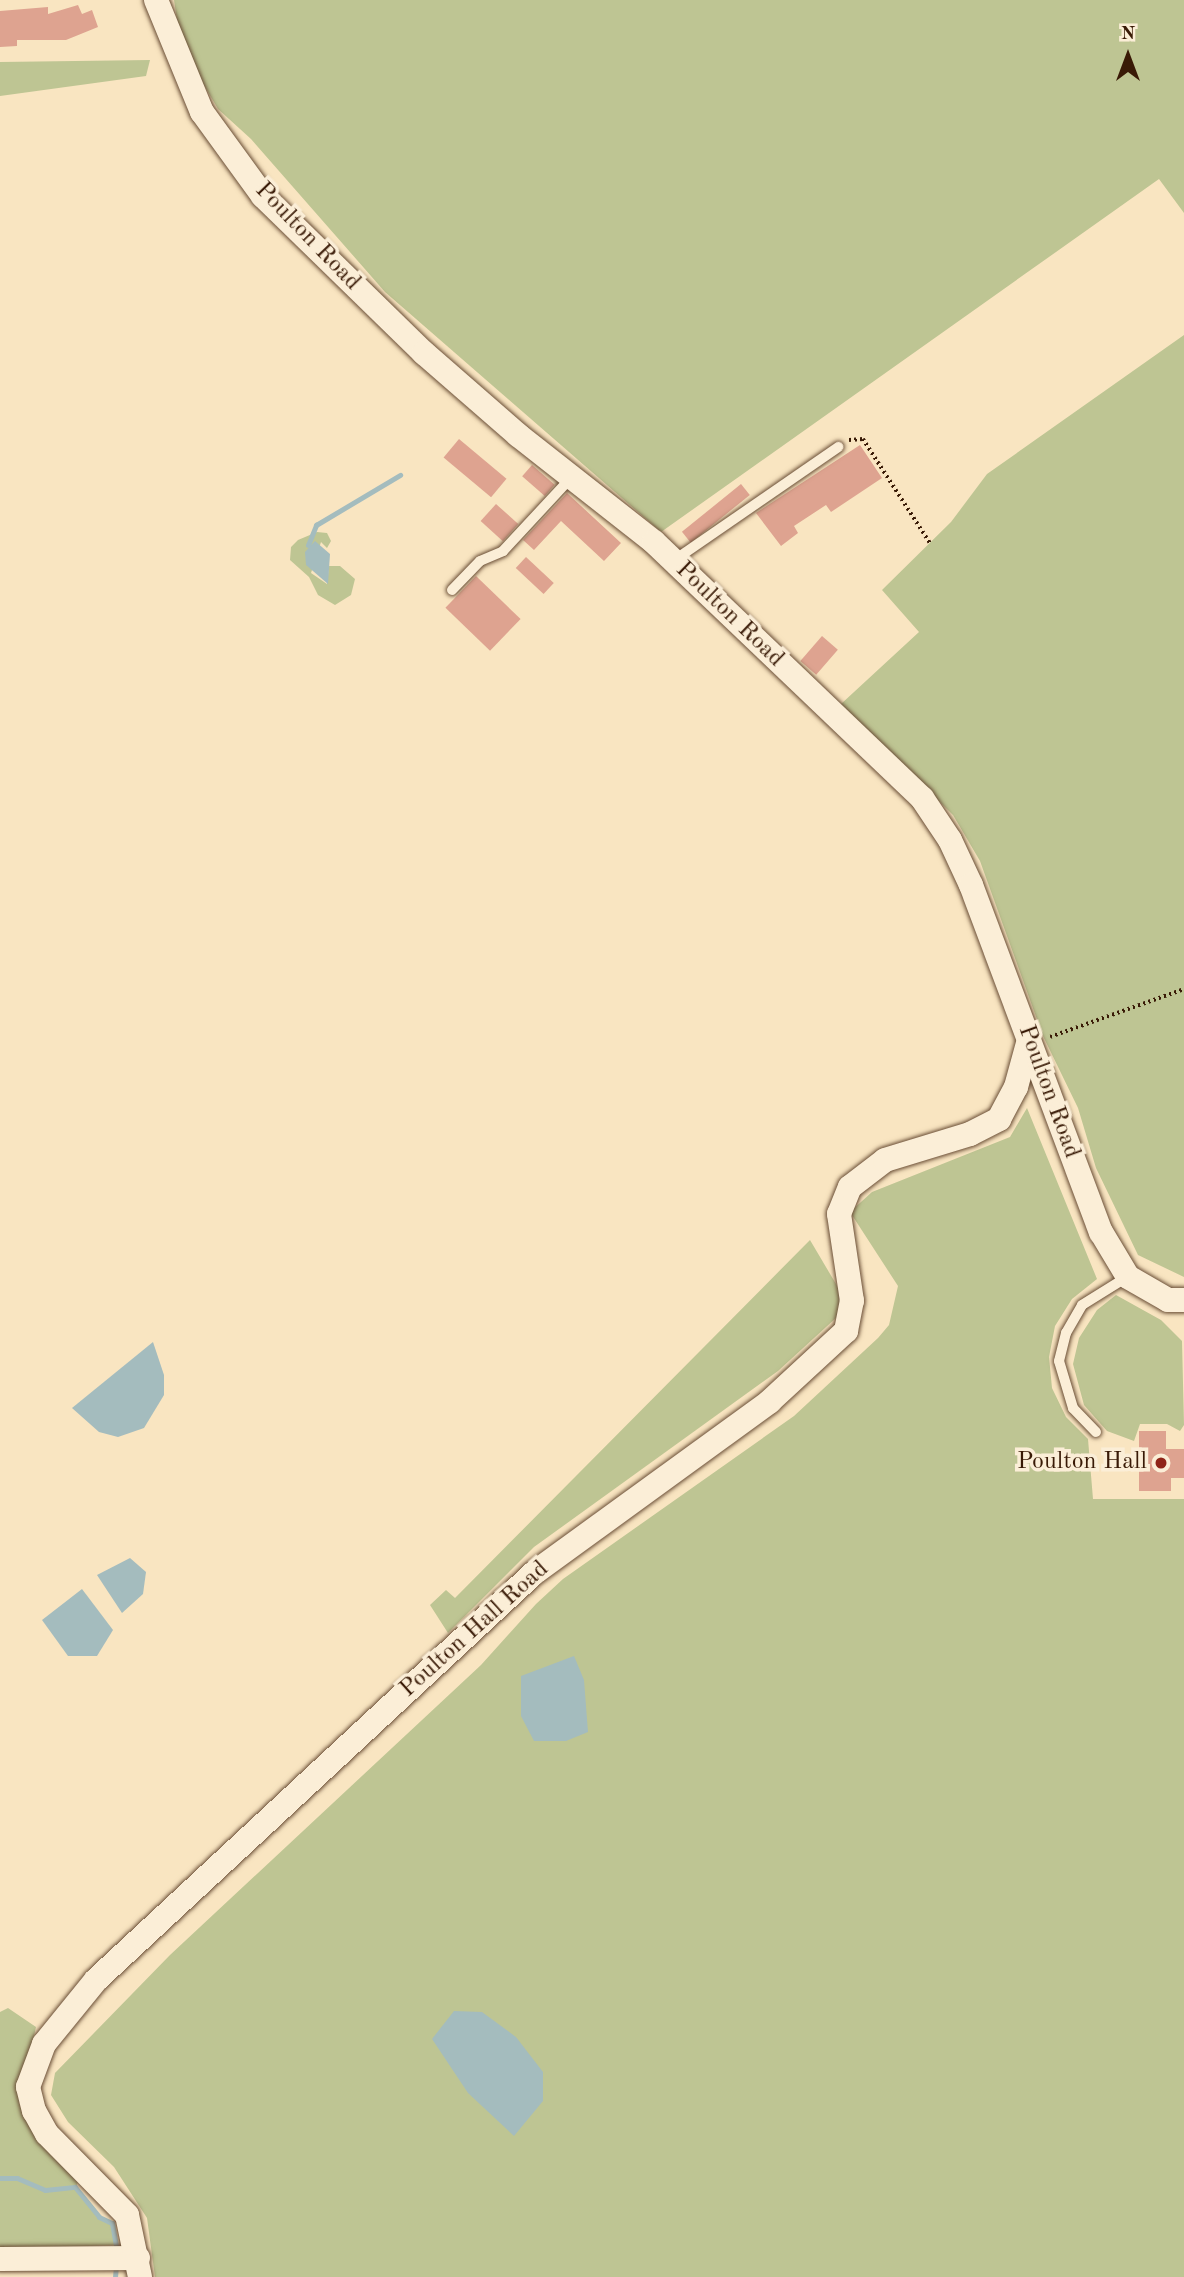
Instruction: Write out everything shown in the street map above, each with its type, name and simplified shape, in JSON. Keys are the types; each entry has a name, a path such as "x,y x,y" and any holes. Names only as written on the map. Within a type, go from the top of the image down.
{"street":[{"name":"Poulton Road","path":"156,0 202,112 263,196 424,353 673,561 922,798 950,840 971,885 1101,1232 1128,1277 1168,1300 1184,1300"},
{"name":"Poulton Hall Road","path":"136,2265 127,2215 47,2134 34,2111 28,2087 44,2044 96,1980 534,1573 769,1402 846,1331 852,1301 839,1214 850,1187 885,1160 970,1134 999,1119 1016,1087 1028,1043"},
{"path":"0,2259 99,2259 136,2265"}],"lane":[{"path":"673,561 838,447"},
{"path":"452,590 480,561 503,551 572,477"},
{"path":"1096,1432 1073,1408 1059,1361 1066,1333 1082,1305 1128,1277"}],"path":[{"path":"838,447 849,439 863,439 930,543"},
{"path":"1028,1043 1184,989"}],"green space":[{"path":"174,0 1184,0 1184,213 1159,179 661,532 385,292 251,139 218,109 181,46"},
{"path":"150,60 146,76 0,96 0,62"},
{"path":"1184,335 1184,1277 1138,1255 1096,1168 1078,1108 1043,1036 980,861 953,815 841,704 919,632 882,590 951,522 987,474"},
{"path":"317,532 327,533 331,541 327,548 321,542 311,573 327,584 329,566 340,566 355,579 351,595 335,605 318,595 309,577 290,560 291,547 298,540"},
{"path":"1027,1108 1097,1279 1072,1299 1055,1326 1049,1357 1052,1388 1066,1417 1088,1439 1093,1499 1184,1499 1184,2277 155,2277 147,2218 114,2167 68,2122 51,2095 55,2073 170,1955 481,1665 536,1604 563,1579 794,1416 878,1338 889,1325 898,1286 850,1212 872,1192 1010,1137"},
{"path":"810,1240 849,1306 778,1371 534,1547 448,1633 430,1605 446,1590 455,1598"},
{"path":"1116,1295 1161,1320 1182,1341 1184,1425 1180,1431 1167,1424 1140,1424 1134,1441 1107,1431 1084,1405 1073,1364 1079,1338 1097,1310"},
{"path":"8,2008 36,2027 19,2103 26,2120 79,2179 76,2187 99,2217 112,2223 117,2245 0,2249 0,2012"}],"water":[{"path":"315,541 330,554 328,584 306,565 305,552"},
{"path":"153,1342 164,1375 164,1395 144,1428 118,1437 99,1432 72,1408"},
{"path":"130,1558 146,1572 143,1594 122,1613 97,1575"},
{"path":"82,1589 113,1630 97,1656 68,1656 42,1620"},
{"path":"574,1656 584,1680 588,1732 566,1741 534,1741 521,1716 521,1676"},
{"path":"454,2011 482,2012 516,2037 543,2072 543,2101 514,2136 468,2093 432,2039"}],"building":[{"path":"78,5 82,14 92,10 98,27 66,40 17,40 17,46 0,47 0,11 48,7 48,14"},
{"path":"459,439 506,479 491,497 444,457"},
{"path":"860,445 882,478 831,512 826,505 794,526 798,533 781,546 756,513"},
{"path":"532,465 555,485 545,496 522,476"},
{"path":"741,484 750,495 691,543 682,532"},
{"path":"567,493 621,543 604,561 561,521 534,550 523,540"},
{"path":"496,504 518,524 503,541 481,521"},
{"path":"526,557 554,583 544,594 516,568"},
{"path":"476,576 521,619 490,651 445,608"},
{"path":"822,636 838,650 816,675 800,661"},
{"name":"Poulton Hall","path":"1139,1431 1166,1431 1166,1449 1184,1449 1184,1478 1171,1478 1171,1491 1139,1491"}],"waterway":[{"path":"308,545 316,525 400,475"},
{"path":"0,2178 17,2178 45,2190 75,2187 99,2217 112,2223 117,2252"},
{"path":"115,2277 116,2265"}],"place":[{"name":"Poulton Hall","path":"1161,1463"}]}
